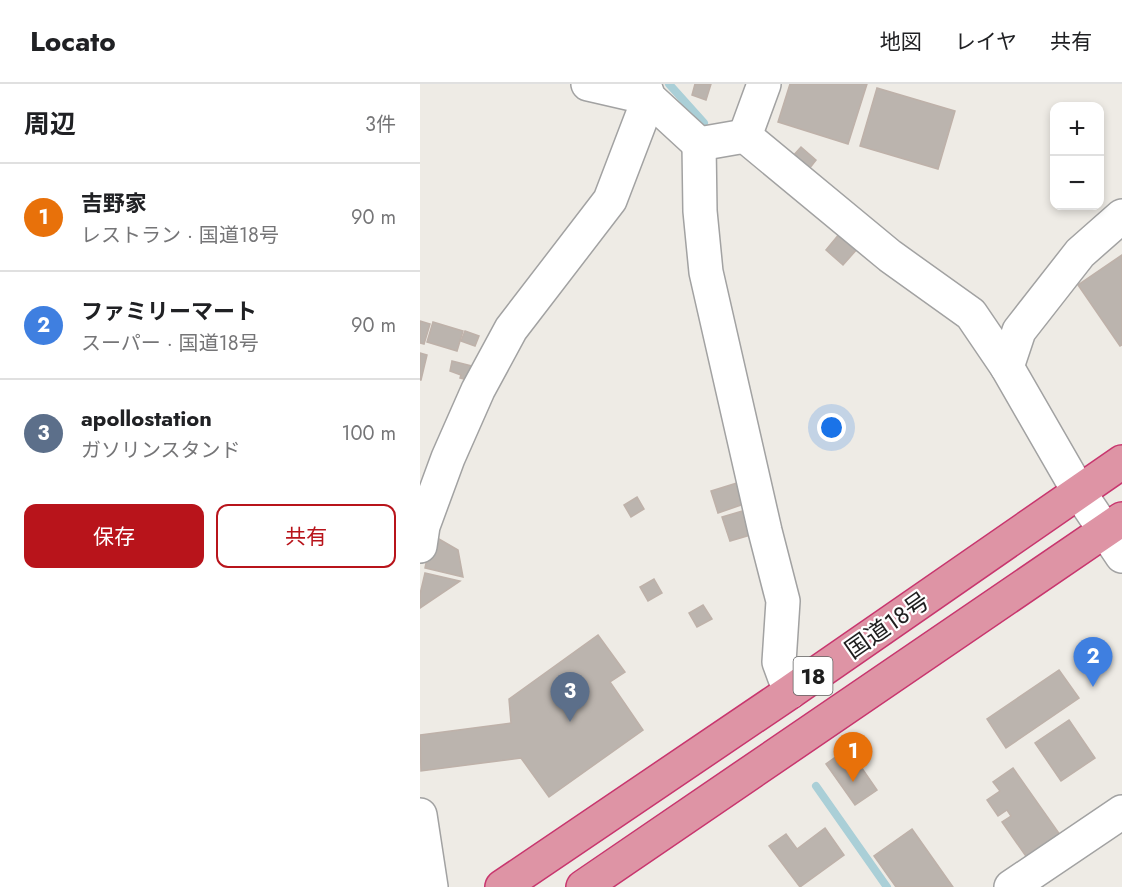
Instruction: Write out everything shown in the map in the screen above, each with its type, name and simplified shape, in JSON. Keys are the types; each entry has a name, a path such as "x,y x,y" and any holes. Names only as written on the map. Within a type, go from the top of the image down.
{"highway":[{"name":"国道18号","path":"502,887 790,692 1122,462"},
{"name":"国道18号","path":"583,887 1116,535"}],"street":[{"path":"588,84 647,91 699,144 700,211 706,272 783,601 779,662 790,692"},
{"path":"746,136 764,84"},
{"path":"420,546 423,526 448,458 478,390 510,329 610,200 647,91"},
{"path":"699,144 746,136 890,256 971,314 1007,367 1079,492 1116,535"},
{"path":"1007,367 1019,331 1080,253 1122,216"},
{"path":"420,815 431,887"},
{"path":"1011,887 1118,824"}],"building":[{"path":"695,84 711,84 706,100 692,95"},
{"path":"790,84 867,84 848,144 778,122"},
{"path":"877,88 955,111 938,169 860,146"},
{"path":"801,147 816,160 809,169 793,156"},
{"path":"840,233 858,248 843,265 826,250"},
{"path":"1122,255 1122,345 1120,346 1078,285"},
{"path":"420,321 430,324 424,344 420,343"},
{"path":"433,322 463,331 457,351 427,342"},
{"path":"465,331 479,336 475,346 461,341"},
{"path":"420,353 427,355 421,380 420,380"},
{"path":"452,361 472,366 468,380 450,371"},
{"path":"737,483 744,504 718,513 711,491"},
{"path":"637,497 644,509 631,517 624,505"},
{"path":"746,510 754,534 730,541 722,517"},
{"path":"432,535 458,550 463,577 425,568"},
{"path":"425,573 460,581 420,608 420,594"},
{"path":"654,579 662,593 648,601 640,587"},
{"path":"703,605 712,619 697,627 689,613"},
{"path":"598,635 625,672 610,682 643,730 549,797 521,758 421,771 420,735 511,723 509,699"},
{"path":"1059,670 1079,698 1006,748 987,719"},
{"path":"1069,720 1095,758 1061,781 1035,743"},
{"path":"855,743 865,756 857,761 877,790 855,805 826,764"},
{"path":"1013,768 1063,839 1030,862 1002,822 1011,816 1007,810 998,816 987,800 1000,791 993,782"},
{"path":"825,828 844,855 800,887 769,846 786,834 797,849"},
{"path":"912,829 953,887 896,887 874,856"}],"waterway":[{"path":"669,84 704,123"},
{"path":"816,786 887,887"}],"place":[{"name":"ファミリーマート","path":"1093,687"},
{"name":"apollostation","path":"570,722"},
{"name":"吉野家","path":"853,782"}]}
